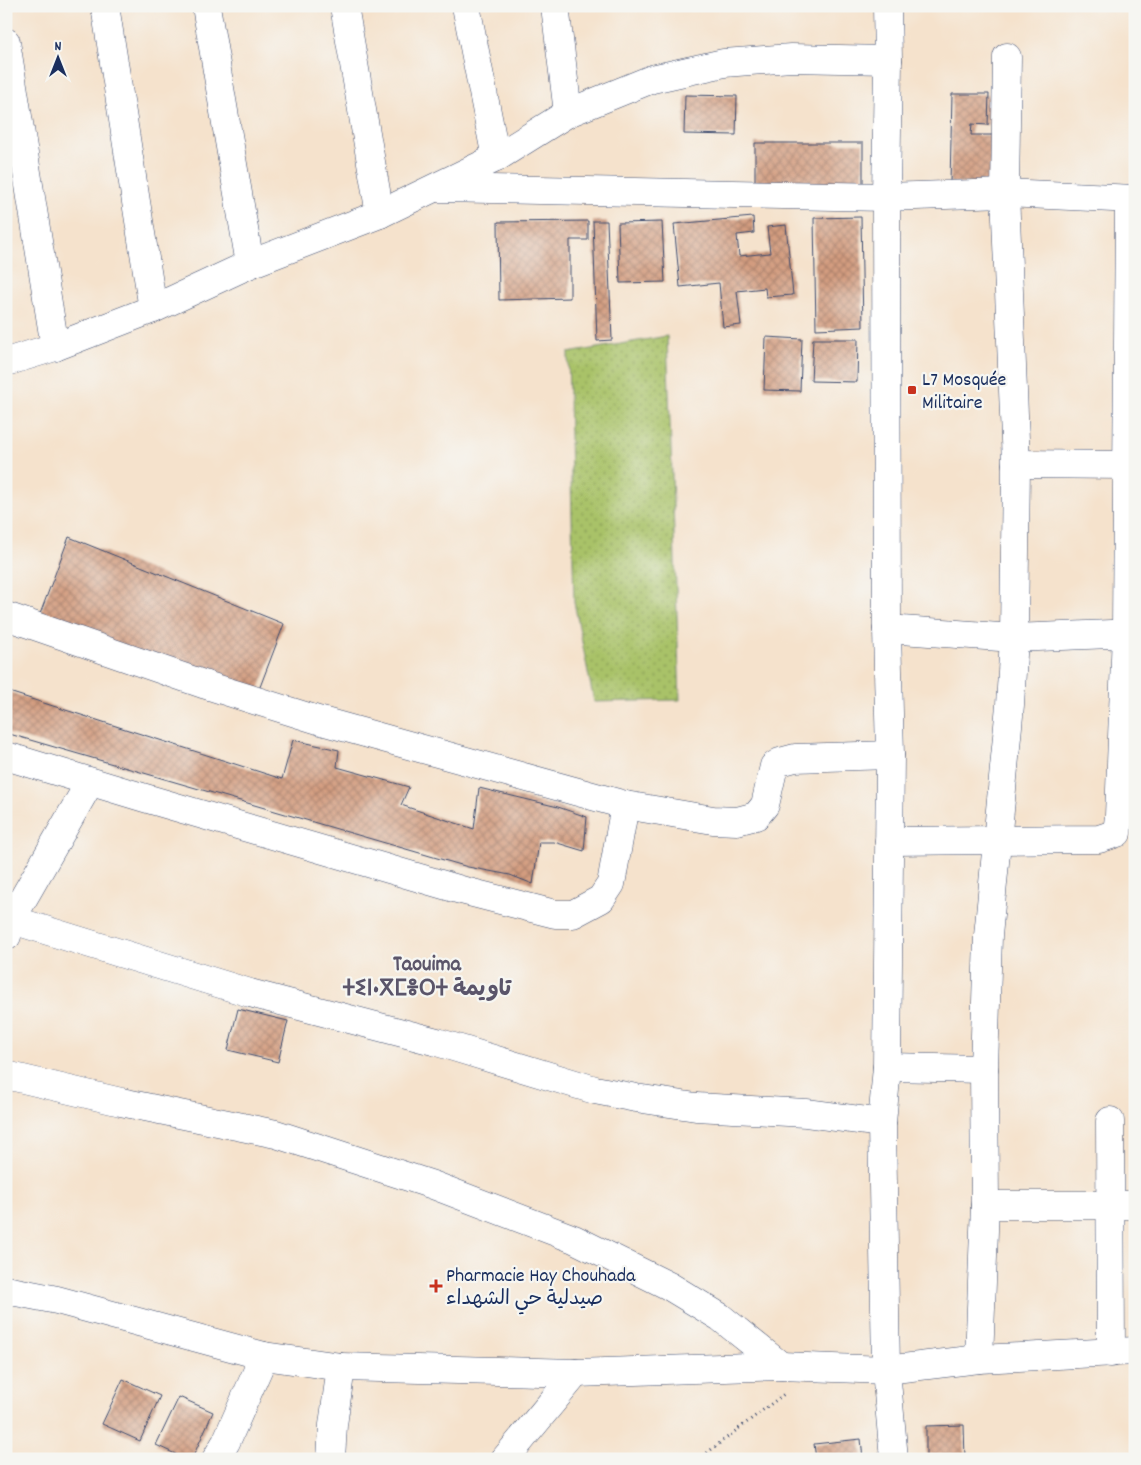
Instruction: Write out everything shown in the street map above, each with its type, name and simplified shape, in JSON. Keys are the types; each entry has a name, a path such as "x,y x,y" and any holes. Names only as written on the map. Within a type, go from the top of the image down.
{"street":[{"path":"105,6 152,309"},
{"path":"206,6 250,264"},
{"path":"344,6 380,214"},
{"path":"466,6 496,158"},
{"path":"555,6 568,113"},
{"path":"887,6 887,629 890,755 887,1067 882,1123 886,1370 894,1459"},
{"path":"6,42 55,348"},
{"path":"979,1359 985,1205 984,1069 988,936 1010,705 1014,638 1016,464 1005,193 1007,57"},
{"path":"6,362 55,348 152,309 250,264 380,214 496,158 568,113 652,78 724,63 791,58 888,60"},
{"path":"435,188 886,198 1005,193 1132,199 1127,466 1130,633 1117,833 1099,839 889,841"},
{"path":"1016,464 1127,466"},
{"path":"6,616 206,686 318,720 625,805 713,820 736,821 756,816 765,805 774,766 780,762 795,758 890,755"},
{"path":"887,629 1014,638 1130,633"},
{"path":"6,756 461,890 555,914 573,914 601,899 611,884 625,805"},
{"path":"90,782 8,925 250,993 437,1042 595,1090 696,1107 806,1113 882,1123"},
{"path":"887,1067 984,1069"},
{"path":"6,1075 121,1102 276,1134 433,1185 574,1239 669,1286 720,1317 781,1366"},
{"path":"6,1290 57,1300 264,1356 341,1367 576,1373 781,1366 886,1370 979,1359 1123,1352 1122,1205 1110,1121"},
{"path":"985,1205 1122,1205"},
{"path":"216,1459 226,1442 264,1356"},
{"path":"331,1459 341,1367"},
{"path":"505,1459 576,1373"}],"path":[{"path":"698,1459 819,1368"}],"green space":[{"path":"667,336 680,700 594,702 574,602 568,353"}],"building":[{"path":"952,94 989,94 988,125 972,124 971,135 998,135 997,184 950,183"},
{"path":"685,95 737,96 736,135 684,134"},
{"path":"755,143 863,143 863,190 755,191"},
{"path":"753,217 754,233 737,235 739,256 770,253 767,227 786,225 793,295 766,297 765,288 737,291 741,325 723,327 719,283 680,287 674,224"},
{"path":"861,217 863,327 816,329 814,218"},
{"path":"588,221 588,240 570,240 570,298 499,300 498,222"},
{"path":"593,221 607,221 612,340 597,341"},
{"path":"662,222 665,282 620,283 618,223"},
{"path":"766,337 802,339 800,391 764,390"},
{"path":"813,339 858,339 857,382 811,381"},
{"path":"69,537 284,624 255,700 40,614"},
{"path":"6,691 282,779 293,740 339,750 337,767 409,787 401,805 474,829 479,788 558,807 587,817 584,851 554,842 539,842 533,884 510,875 468,867 6,733"},
{"path":"238,1009 288,1021 278,1062 228,1050"},
{"path":"123,1379 160,1396 140,1441 102,1424"},
{"path":"179,1397 213,1412 192,1459 186,1459 156,1445"},
{"path":"964,1425 965,1459 926,1459 926,1426"},
{"path":"861,1439 863,1459 816,1459 814,1444"}],"place":[{"name":"L7 Mosquée Militaire","path":"912,390"},
{"name":"Pharmacie Hay Chouhada صيدلية حي الشهداء","path":"436,1286"}],"district":[{"name":"Taouima ⵜⵉⵏ•ⴳⵎⴻⵔⵜ تاويمة","path":"427,974"}]}
